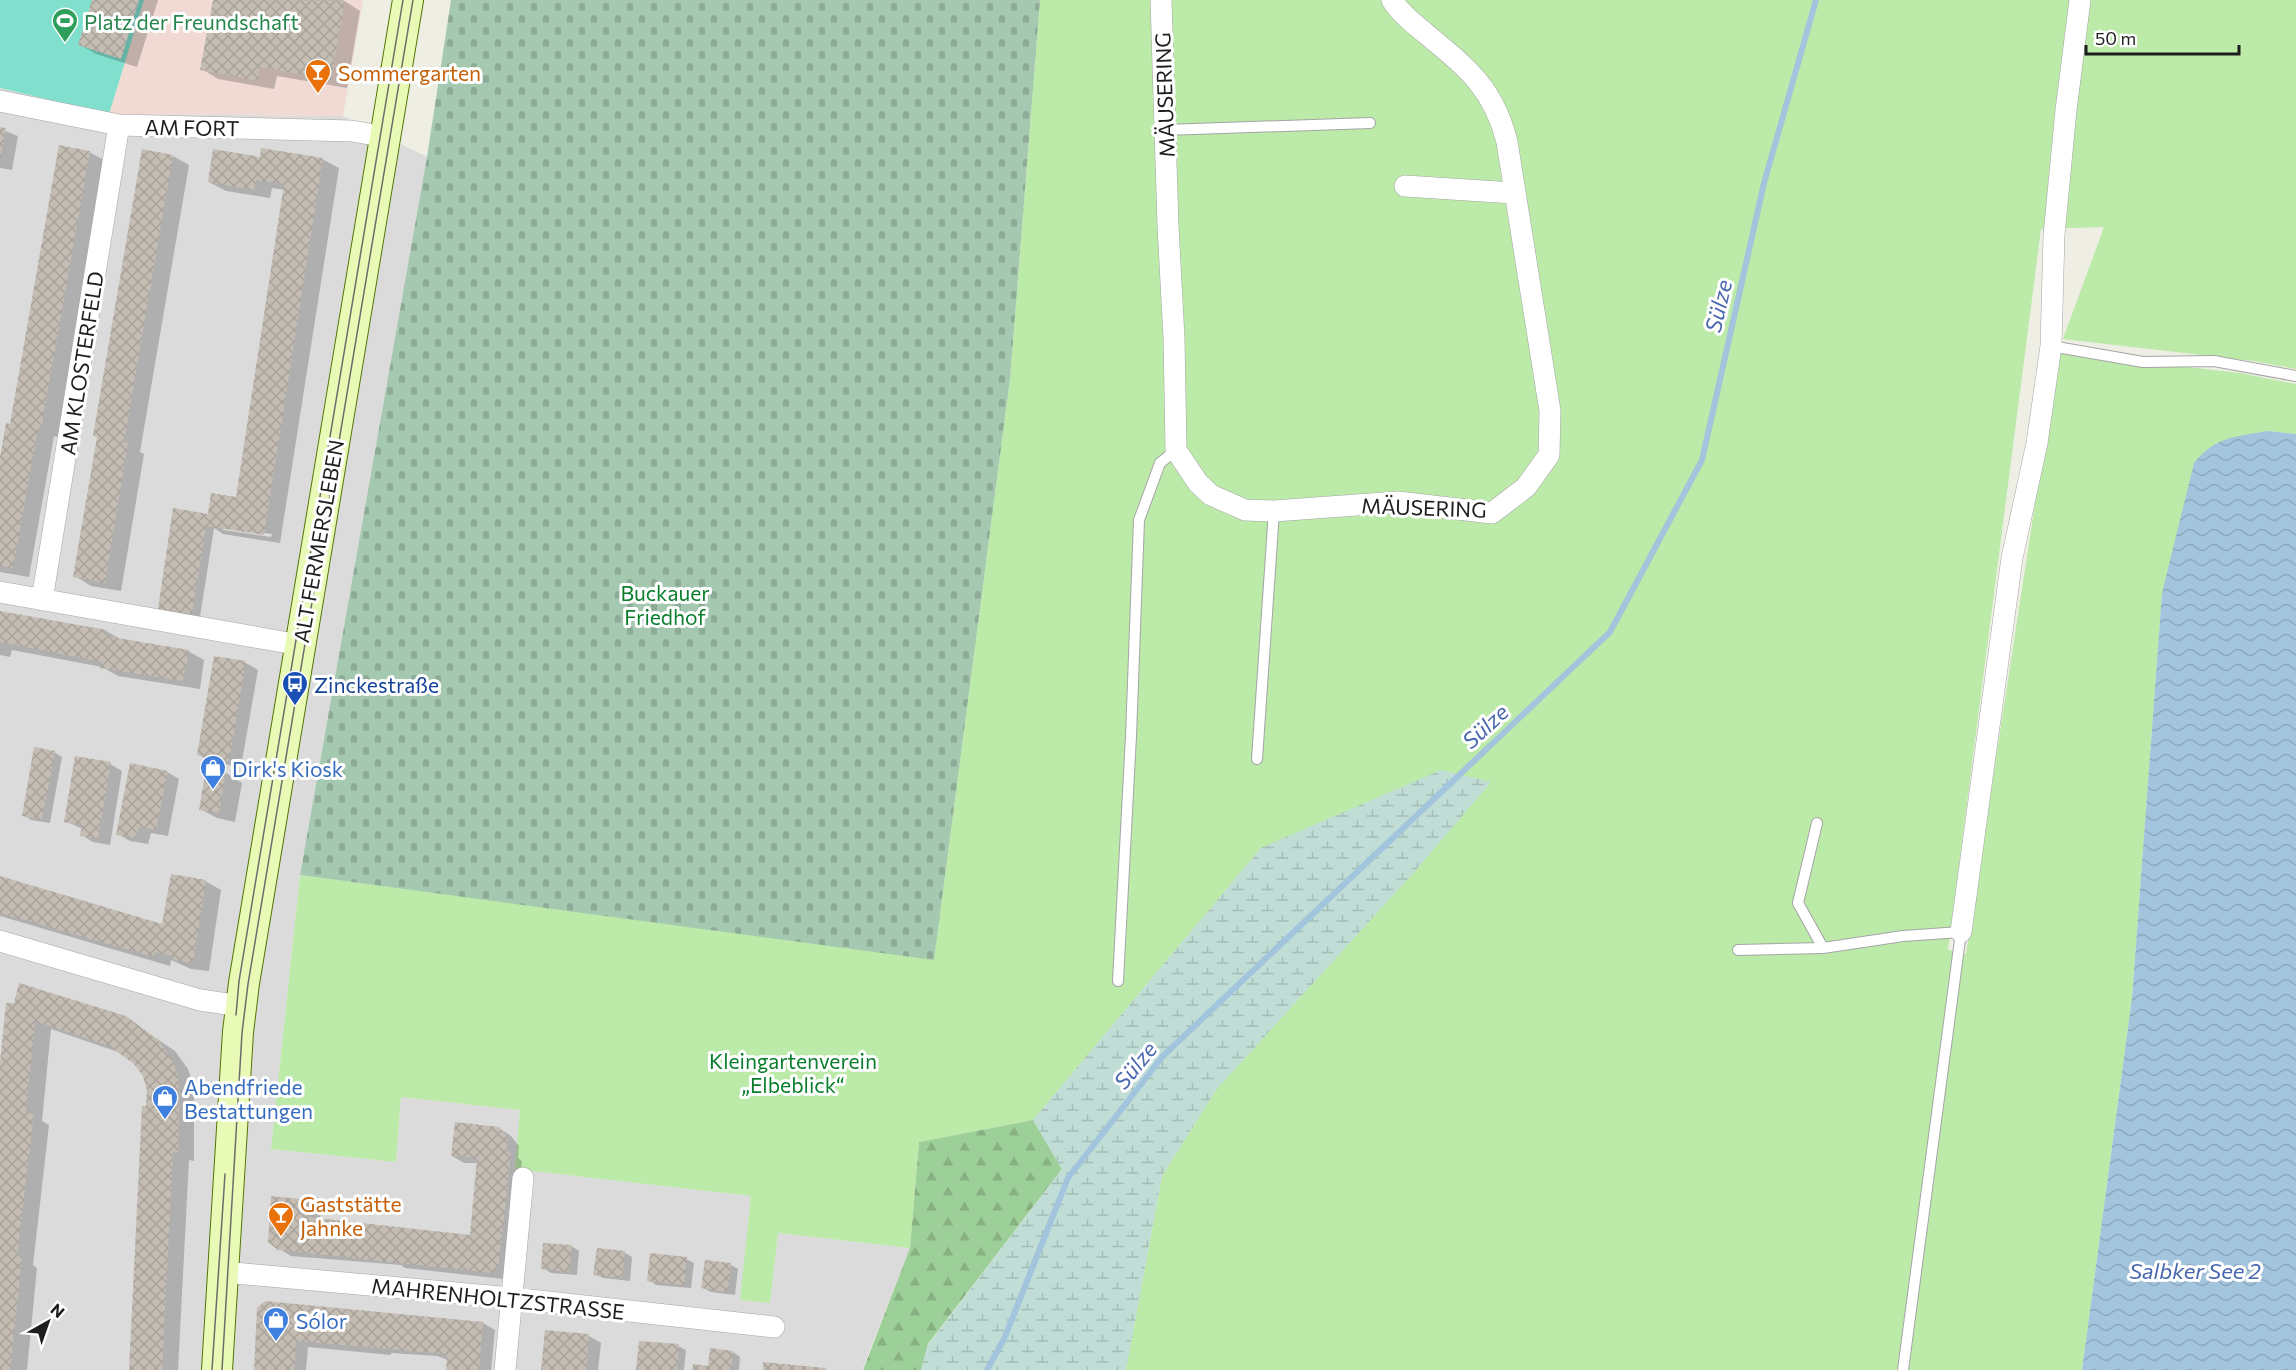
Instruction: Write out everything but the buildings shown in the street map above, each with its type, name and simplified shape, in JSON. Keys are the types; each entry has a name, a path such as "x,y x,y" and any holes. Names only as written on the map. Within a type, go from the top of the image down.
{"main road":[{"name":"ALT FERMERSLEBEN","path":"217,1370 241,1006 408,0"}],"street":[{"name":"MÄUSERING","path":"1161,0 1176,450 1198,483 1211,495 1245,510 1274,511 1398,502 1492,513 1526,486 1549,455 1550,411 1503,126 1486,92 1472,73 1408,19 1392,0"},
{"path":"1961,932 2012,558 2037,443 2051,346 2054,235 2066,110 2080,0"},
{"name":"AM FORT","path":"0,101 119,125 352,131 386,137"},
{"name":"AM KLOSTERFELD","path":"42,600 119,125"},
{"path":"1405,186 1514,193"},
{"path":"0,592 300,645"},
{"path":"0,941 200,1000 241,1006"},
{"path":"505,1370 523,1178"},
{"name":"MAHRENHOLTZSTRASSE","path":"223,1272 512,1298 774,1327"}],"lane":[{"path":"1166,130 1370,123"},
{"path":"2051,346 2143,362 2214,361 2296,376"},
{"path":"1118,981 1131,736 1139,520 1160,463 1176,450"},
{"path":"1257,759 1274,511"},
{"path":"1817,823 1798,903 1823,948"},
{"path":"1738,950 1823,948 1903,936 1961,932 1903,1370"}],"shaded area":[{"name":"Platz der Freundschaft","path":"0,0 144,0 109,114 0,88"},
{"path":"144,0 363,0 343,116 109,114"},
{"path":"0,88 109,114 343,116 427,157 300,875 271,1149 396,1162 401,1097 520,1110 516,1169 751,1196 741,1300 770,1303 778,1233 910,1248 862,1370 0,1370"}],"green space":[{"name":"Buckauer Friedhof","path":"451,0 1040,0 1010,379 934,960 300,875 427,157"},
{"name":"Kleingartenverein „Elbeblick“","path":"1040,0 2296,0 2296,369 2254,361 2063,339 2104,227 2041,229 1948,950 1966,954 2046,432 2056,352 2240,373 2296,384 2296,434 2268,431 2162,593 2132,998 2082,1370 1126,1370 1162,1176 1216,1090 1261,848 1033,1120 919,1142 910,1248 778,1233 770,1303 740,1300 751,1196 515,1169 520,1110 401,1097 396,1162 271,1149 300,875 934,959 1010,379"},
{"path":"1441,770 1491,782 1416,870 1216,1090 1162,1176 1126,1370 921,1370 928,1345 1062,1169 1033,1120 1261,848"},
{"path":"1033,1120 1062,1169 928,1344 921,1370 863,1370 910,1248 919,1142"}],"water":[{"name":"Salbker See 2","path":"2268,431 2296,434 2296,1370 2082,1370 2132,998 2162,593 2194,463 2210,447 2227,439"}],"waterway":[{"name":"Sülze","path":"987,1370 1004,1339 1068,1178 1163,1056 1610,632 1702,460 1764,183 1816,0"}],"tram line":[{"path":"236,1015 239,981 403,0"},
{"path":"222,1370 242,1033 248,984 413,0"},
{"path":"212,1370 225,1174"}],"place":[{"name":"Platz der Freundschaft","path":"65,44"},
{"name":"Sommergarten","path":"318,95"},
{"name":"Zinckestraße","path":"295,707"},
{"name":"Dirk's Kiosk","path":"213,791"},
{"name":"Abendfriede Bestattungen","path":"165,1121"},
{"name":"Gaststätte Jahnke","path":"281,1238"},
{"name":"Sólor","path":"276,1343"}]}
